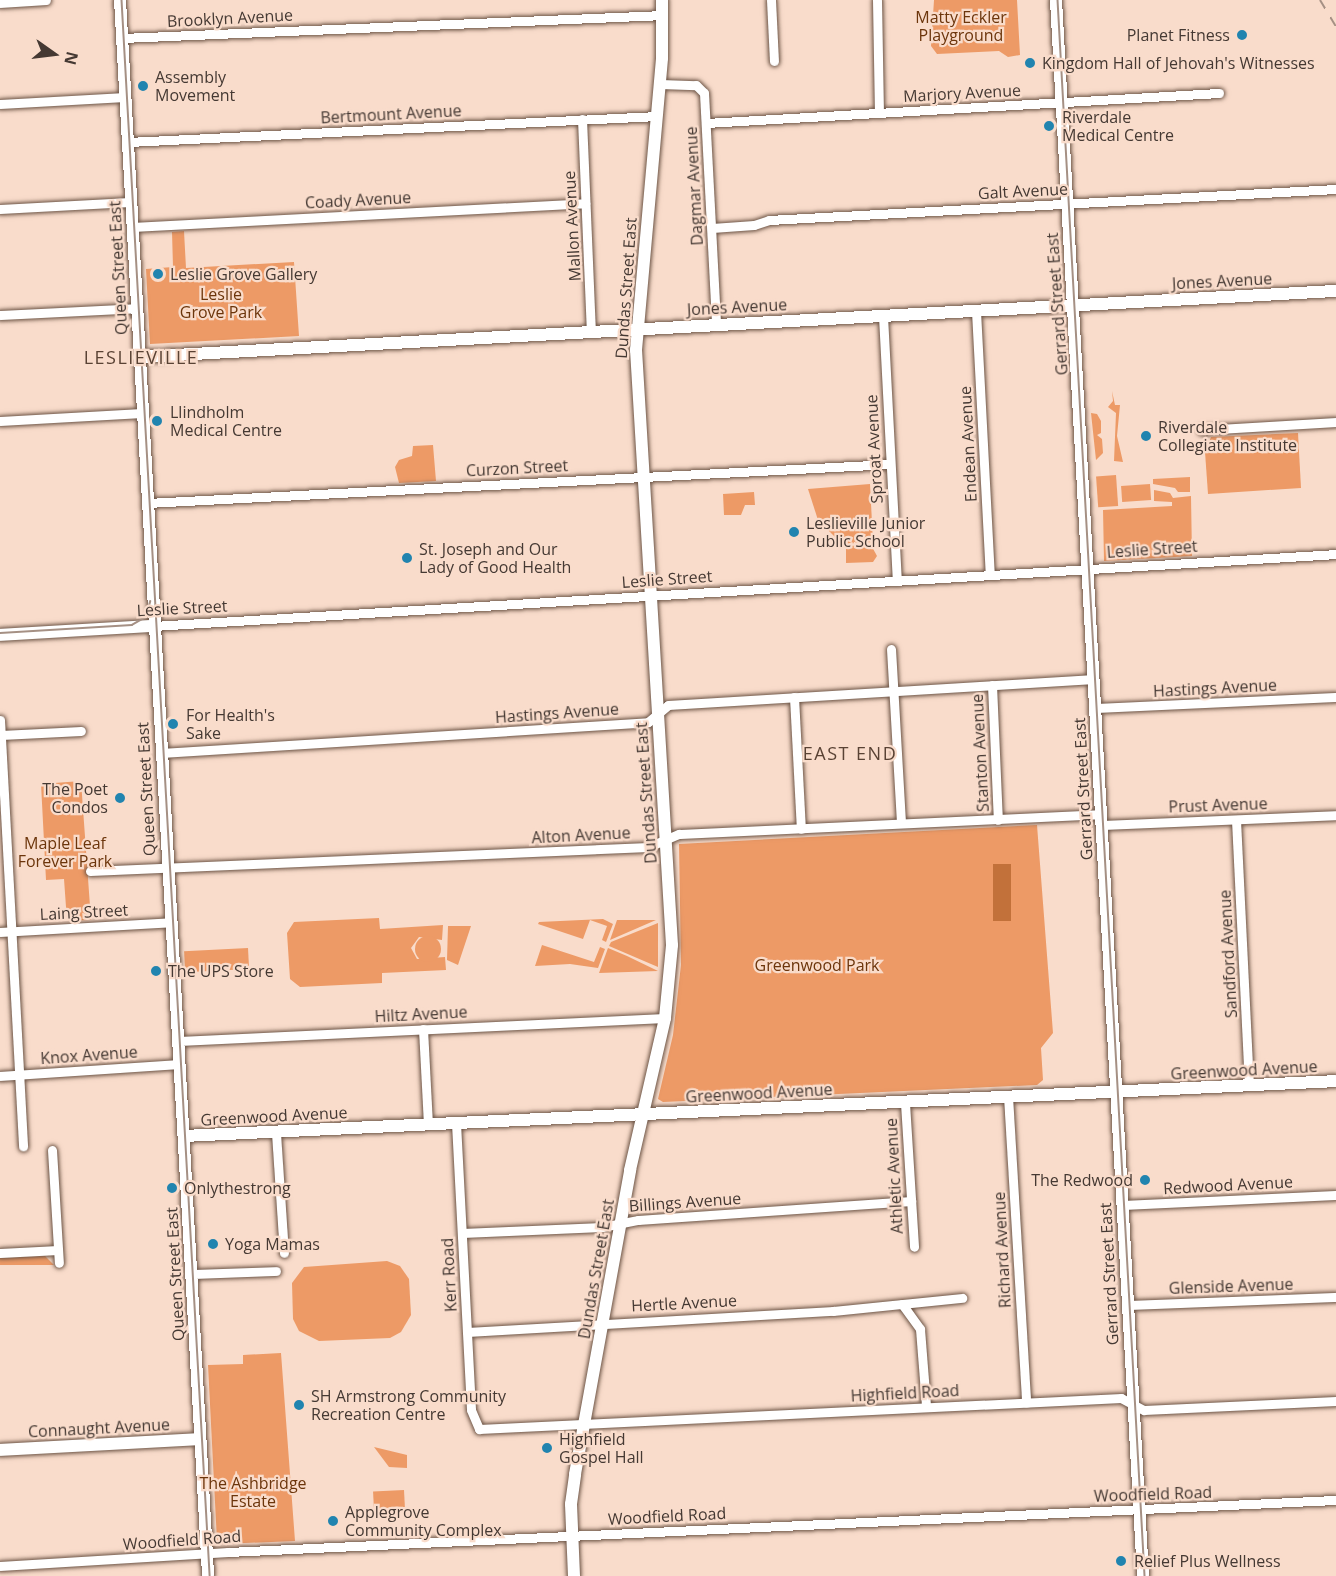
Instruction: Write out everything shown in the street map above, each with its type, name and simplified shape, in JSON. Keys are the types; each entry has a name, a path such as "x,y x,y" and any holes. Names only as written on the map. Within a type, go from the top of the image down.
{"street":[{"path":"0,3 46,0"},
{"name":"Queen Street East","path":"120,0 141,413 208,1576"},
{"name":"Dundas Street East","path":"574,1576 571,1504 621,1222 665,1018 672,945 642,477 637,330 660,84 662,0"},
{"path":"771,0 774,61"},
{"path":"877,0 879,112"},
{"name":"Gerrard Street East","path":"1056,0 1143,1576"},
{"name":"Brooklyn Avenue","path":"122,38 663,15"},
{"name":"Dagmar Avenue","path":"660,84 700,87 706,123 716,325"},
{"name":"Marjory Avenue","path":"706,123 1219,93"},
{"path":"0,104 125,97"},
{"name":"Bertmount Avenue","path":"128,142 657,116"},
{"name":"Mallon Avenue","path":"582,119 591,332"},
{"name":"Galt Avenue","path":"712,228 769,220 1336,189"},
{"path":"0,209 130,202"},
{"name":"Coady Avenue","path":"132,227 585,203"},
{"name":"Jones Avenue","path":"139,357 1336,291"},
{"path":"0,315 136,308"},
{"name":"Endean Avenue","path":"976,311 990,575"},
{"name":"Sproat Avenue","path":"883,316 897,581"},
{"path":"0,421 141,413"},
{"path":"1202,430 1336,422"},
{"name":"Curzon Street","path":"147,503 890,464"},
{"name":"Leslie Street","path":"0,635 1336,554"},
{"path":"891,649 900,823"},
{"name":"Hastings Avenue","path":"161,753 648,722 668,705 1094,679"},
{"name":"Stanton Avenue","path":"992,684 998,820"},
{"path":"794,697 801,829"},
{"name":"Hastings Avenue","path":"1095,708 1336,697"},
{"path":"0,720 23,1146"},
{"path":"0,735 81,731"},
{"name":"Prust Avenue","path":"1101,820 1236,820 1336,815"},
{"name":"Alton Avenue","path":"90,871 648,847 679,834 900,823 1101,820"},
{"name":"Sandford Avenue","path":"1236,820 1249,1086"},
{"name":"Laing Street","path":"0,932 171,922"},
{"name":"Hiltz Avenue","path":"178,1041 665,1018"},
{"path":"423,1029 428,1125"},
{"name":"Knox Avenue","path":"0,1076 179,1064"},
{"name":"Greenwood Avenue","path":"184,1136 1336,1081"},
{"name":"Richard Avenue","path":"1008,1096 1026,1402"},
{"name":"Athletic Avenue","path":"905,1103 914,1247"},
{"name":"Kerr Road","path":"456,1123 471,1410 475,1425"},
{"path":"276,1133 284,1253"},
{"path":"52,1150 59,1263"},
{"name":"Redwood Avenue","path":"1122,1205 1336,1195"},
{"name":"Billings Avenue","path":"462,1233 602,1227 621,1222 911,1201"},
{"path":"0,1252 58,1250"},
{"path":"191,1274 276,1271"},
{"name":"Glenside Avenue","path":"1127,1305 1336,1297"},
{"name":"Hertle Avenue","path":"467,1332 602,1325 962,1298"},
{"path":"902,1304 920,1329 926,1406"},
{"name":"Highfield Road","path":"475,1425 487,1431 926,1406 1121,1398 1144,1410 1336,1401"},
{"name":"Connaught Avenue","path":"0,1450 200,1439"},
{"name":"Woodfield Road","path":"0,1566 206,1553 1336,1500"}],"green space":[{"name":"Matty Eckler Playground","path":"934,0 1017,0 1020,55 1008,57 999,51 937,54 931,46"},
{"name":"Leslie Grove Park","path":"184,231 186,268 294,262 299,336 150,344 146,269 173,267 172,232"},
{"path":"1112,391 1115,405 1120,405 1117,436 1123,462 1114,461 1116,413 1108,407 1113,401"},
{"path":"1091,413 1097,414 1101,421 1101,433 1097,435 1102,439 1103,453 1096,460"},
{"path":"1298,433 1301,488 1208,494 1205,452 1211,437"},
{"path":"433,445 436,481 399,483 395,467 399,460 412,456 413,446"},
{"path":"1116,475 1118,506 1098,507 1096,476"},
{"path":"1190,477 1190,492 1178,492 1175,488 1153,484 1153,479"},
{"path":"870,484 873,542 842,544 818,520 808,489"},
{"path":"1150,484 1151,500 1122,502 1121,486"},
{"path":"1154,490 1170,493 1173,498 1191,496 1192,556 1104,561 1103,510 1172,506 1172,502 1154,501"},
{"path":"754,492 755,505 745,505 741,515 724,515 723,494"},
{"path":"871,545 877,556 873,562 846,563 846,546"},
{"name":"Maple Leaf Forever Park","path":"81,781 91,920 67,921 64,879 46,880 41,784"},
{"name":"Greenwood Park","path":"1037,825 1053,1033 1041,1048 1043,1080 1037,1085 663,1102 658,1099 673,1035 681,965 679,844"},
{"path":"379,918 380,929 443,925 442,940 419,937 411,948 417,959 445,957 446,970 382,973 382,983 300,987 290,979 287,933 294,922"},
{"path":"603,919 613,924 606,942 602,940 607,926 590,920 583,939 538,924 539,922"},
{"path":"617,920 656,920 610,940"},
{"path":"658,923 658,967 609,946 611,942"},
{"path":"448,926 471,926 458,965 447,960"},
{"path":"428,936 437,940 441,949 437,958 428,962 419,958 415,949 419,940"},
{"path":"542,945 594,962 600,947 605,949 598,968 570,964 535,966"},
{"path":"248,948 249,969 185,972 184,951"},
{"path":"608,948 627,956 658,971 599,973"},
{"path":"45,1256 54,1265 0,1265 0,1258"},
{"path":"387,1261 400,1266 409,1279 411,1315 401,1332 390,1338 319,1341 299,1331 293,1319 292,1283 304,1267"},
{"name":"The Ashbridge Estate","path":"281,1353 295,1541 221,1544 217,1541 208,1365 243,1364 243,1355"},
{"path":"374,1447 407,1455 407,1468 389,1467"},
{"path":"404,1490 405,1507 374,1509 373,1492"}],"shaded area":[{"path":"993,864 1011,864 1011,921 993,921"}],"tram line":[{"path":"122,0 210,1576"},
{"path":"1058,0 1145,1576"},
{"path":"0,633 132,625 146,617 150,602"}],"railway":[{"path":"1320,0 1336,27"}],"place":[{"name":"Planet Fitness","path":"1242,35"},
{"name":"Kingdom Hall of Jehovah's Witnesses","path":"1030,63"},
{"name":"Assembly Movement","path":"143,86"},
{"name":"Riverdale Medical Centre","path":"1049,126"},
{"name":"Leslie Grove Gallery","path":"158,274"},
{"name":"Llindholm Medical Centre","path":"157,421"},
{"name":"Riverdale Collegiate Institute","path":"1146,436"},
{"name":"Leslieville Junior Public School","path":"794,532"},
{"name":"St. Joseph and Our Lady of Good Health","path":"407,558"},
{"name":"For Health's Sake","path":"173,724"},
{"name":"The Poet Condos","path":"120,798"},
{"name":"The UPS Store","path":"156,971"},
{"name":"The Redwood","path":"1145,1180"},
{"name":"Onlythestrong","path":"172,1188"},
{"name":"Yoga Mamas","path":"213,1244"},
{"name":"SH Armstrong Community Recreation Centre","path":"299,1405"},
{"name":"Highfield Gospel Hall","path":"547,1448"},
{"name":"Applegrove Community Complex","path":"333,1521"},
{"name":"Relief Plus Wellness","path":"1121,1561"}],"district":[{"name":"LESLIEVILLE","path":"141,357"},
{"name":"EAST END","path":"850,753"}]}
